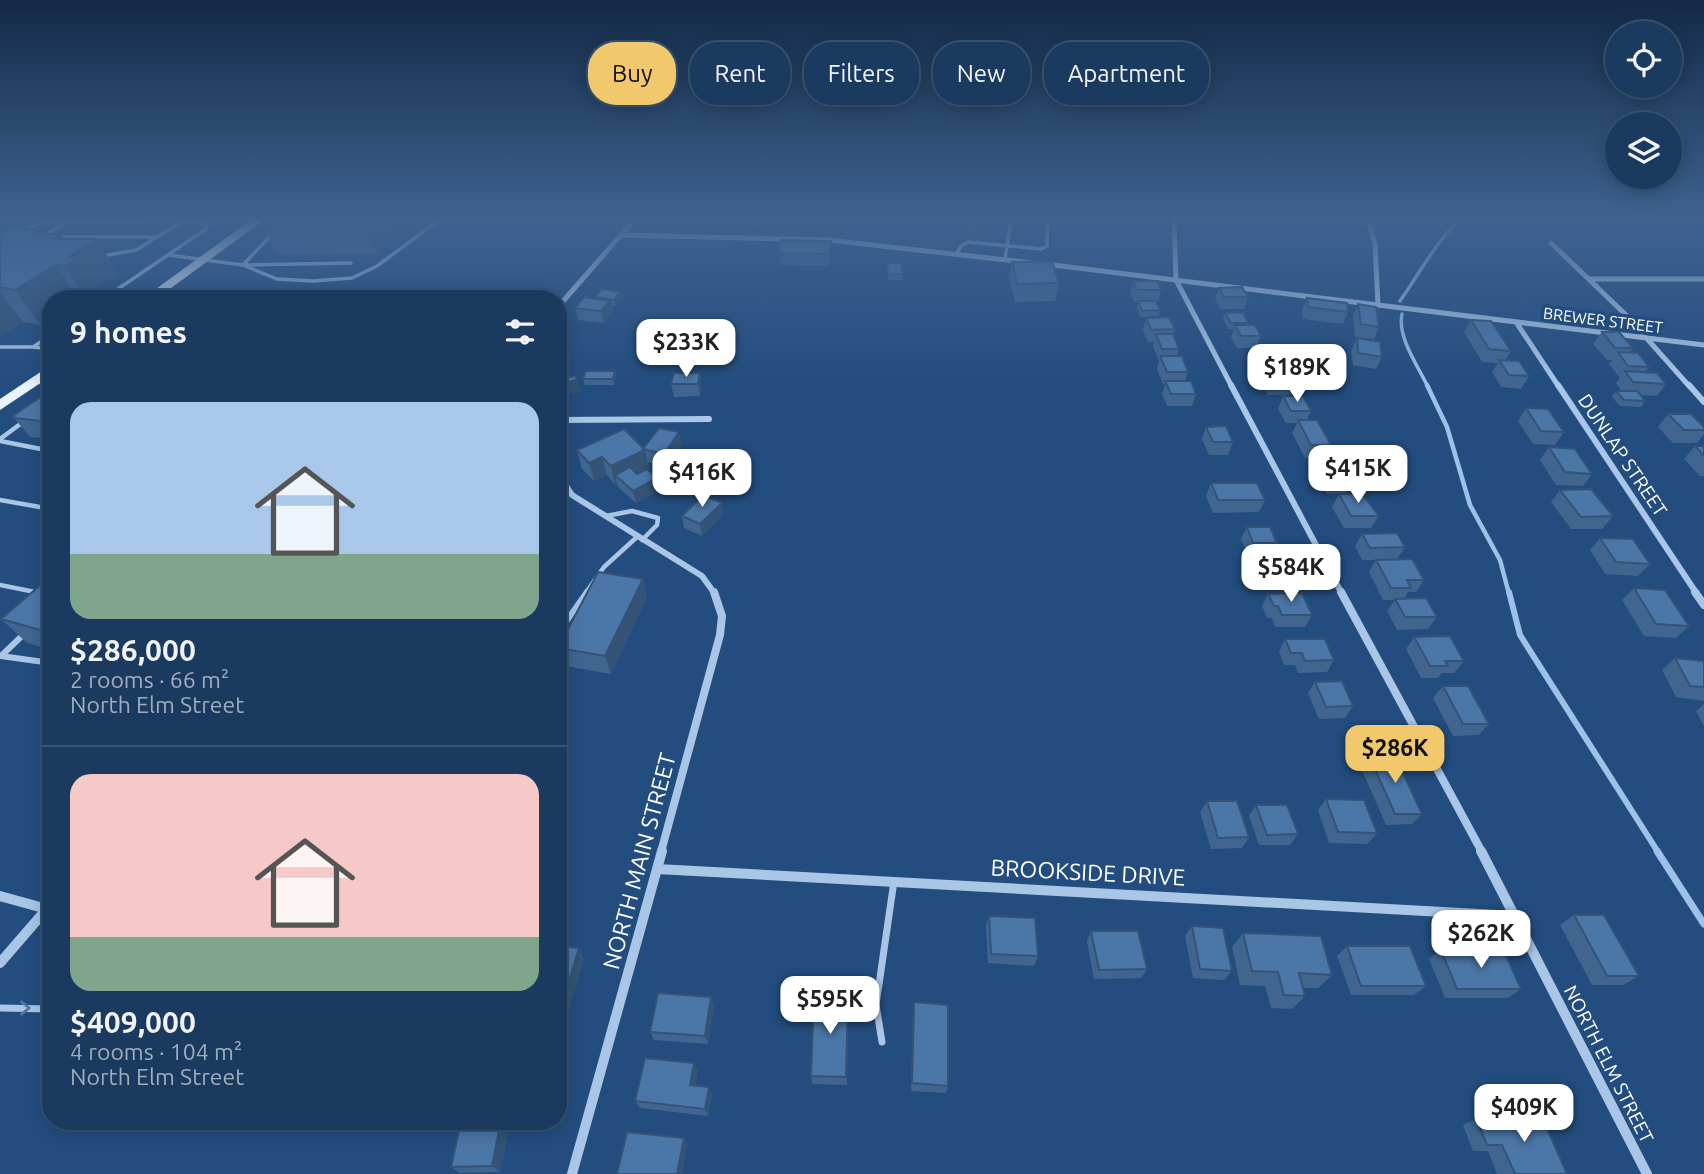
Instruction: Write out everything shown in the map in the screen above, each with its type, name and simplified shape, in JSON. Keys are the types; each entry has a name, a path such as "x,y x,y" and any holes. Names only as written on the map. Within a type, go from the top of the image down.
{"main road":[{"path":"160,290 182,275"},
{"path":"0,406 42,375"}],"street":[{"path":"567,297 586,275"},
{"name":"BREWER STREET","path":"1134,275 1704,345"},
{"name":"NORTH ELM STREET","path":"1176,275 1176,280 1281,482 1516,916 1647,1174"},
{"path":"1377,275 1378,305"},
{"path":"1585,275 1648,338 1704,402"},
{"path":"1590,279 1704,279"},
{"name":"DUNLAP STREET","path":"1516,322 1704,605"},
{"path":"34,381 42,382"},
{"path":"567,419 709,419"},
{"name":"NORTH MAIN STREET","path":"567,488 572,495 702,576 718,595 723,612 714,661 572,1174"},
{"name":"BROOKSIDE DRIVE","path":"657,869 1516,916"},
{"path":"0,896 42,905"},
{"path":"0,963 42,914"}],"lane":[{"path":"116,290 139,275"},
{"path":"267,275 277,279 313,281 352,278 359,275"},
{"path":"33,347 42,341"},
{"path":"0,347 42,348"},
{"path":"0,440 30,416"},
{"path":"0,440 42,449"},
{"path":"0,500 42,507"},
{"path":"567,619 598,574 657,525 658,518 651,513 629,512 606,516"},
{"path":"0,585 42,594"},
{"path":"0,655 31,627"},
{"path":"0,655 42,662"},
{"path":"882,1042 876,1004 894,881"},
{"path":"0,1008 42,1009"}],"building":[{"path":"0,275 40,275 15,290 0,287"},
{"path":"1015,275 1056,275 1059,283 1017,284"},
{"path":"1133,281 1158,281 1161,290 1137,290"},
{"path":"1242,287 1248,297 1224,297 1219,288"},
{"path":"602,289 621,292 614,300 595,297"},
{"path":"584,297 610,301 601,311 575,308"},
{"path":"1307,298 1347,303 1348,312 1308,307"},
{"path":"1138,301 1156,301 1160,310 1142,311"},
{"path":"1358,304 1376,307 1379,327 1361,324"},
{"path":"1243,312 1248,323 1231,323 1225,313"},
{"path":"1169,317 1175,329 1151,330 1146,318"},
{"path":"1471,320 1491,321 1511,351 1489,349"},
{"path":"1235,325 1255,325 1261,336 1241,336"},
{"path":"1602,332 1619,332 1633,348 1615,348"},
{"path":"1156,334 1173,334 1179,349 1162,349"},
{"path":"1357,338 1380,342 1382,357 1358,353"},
{"path":"1277,350 1284,363 1261,363 1254,351"},
{"path":"1618,352 1638,353 1649,367 1628,366"},
{"path":"1160,356 1182,356 1188,372 1167,372"},
{"path":"1499,360 1519,361 1529,376 1509,375"},
{"path":"567,370 570,377 576,376 577,380 567,382"},
{"path":"586,371 615,371 613,379 583,379"},
{"path":"1267,371 1298,371 1304,382 1272,382"},
{"path":"1625,371 1657,373 1666,384 1633,382"},
{"path":"674,373 700,373 698,384 671,384"},
{"path":"1165,381 1191,381 1196,394 1171,394"},
{"path":"1616,391 1637,391 1645,401 1624,400"},
{"path":"42,396 42,421 14,418 14,415"},
{"path":"1283,396 1303,396 1311,411 1291,411"},
{"path":"1526,408 1548,409 1564,432 1541,431"},
{"path":"1668,414 1691,414 1704,430 1684,430"},
{"path":"1298,420 1317,420 1331,445 1311,445"},
{"path":"1226,426 1233,442 1213,442 1206,427"},
{"path":"659,428 679,432 664,454 643,449"},
{"path":"624,429 645,450 611,466 602,457 589,463 577,450"},
{"path":"1695,446 1704,446 1704,456"},
{"path":"1549,447 1575,449 1592,474 1565,472"},
{"path":"1323,463 1343,463 1353,481 1333,481"},
{"path":"630,467 637,474 647,469 657,478 633,491 615,475"},
{"path":"1211,483 1257,483 1265,500 1218,500"},
{"path":"1591,489 1613,516 1581,517 1560,490"},
{"path":"1339,494 1362,494 1379,516 1351,516"},
{"path":"703,495 722,503 700,524 682,516"},
{"path":"1247,527 1270,527 1277,543 1253,543"},
{"path":"1397,533 1405,547 1370,548 1362,534"},
{"path":"1600,538 1633,539 1650,564 1616,562"},
{"path":"1258,555 1285,555 1294,577 1267,577"},
{"path":"1412,559 1424,580 1407,580 1411,588 1391,588 1376,560"},
{"path":"598,572 643,579 605,656 567,650 567,631"},
{"path":"42,584 42,630 1,619"},
{"path":"1634,588 1665,590 1689,626 1656,624"},
{"path":"1302,593 1312,615 1282,615 1268,594"},
{"path":"1426,598 1437,617 1405,617 1395,599"},
{"path":"1450,636 1464,661 1445,661 1448,666 1430,666 1414,637"},
{"path":"1285,639 1325,639 1334,660 1305,661 1302,653 1291,653"},
{"path":"1675,658 1704,661 1704,687 1690,686"},
{"path":"1342,681 1353,706 1326,707 1315,682"},
{"path":"1443,686 1468,686 1489,724 1463,724"},
{"path":"1369,756 1395,756 1422,814 1395,814"},
{"path":"1326,799 1364,800 1377,833 1338,832"},
{"path":"1207,801 1237,801 1249,837 1218,838"},
{"path":"1256,805 1287,805 1298,834 1267,835"},
{"path":"1574,915 1604,915 1639,976 1607,976"},
{"path":"989,916 1035,918 1038,956 991,954"},
{"path":"1192,926 1223,928 1232,971 1200,969"},
{"path":"1091,931 1138,931 1147,969 1099,970"},
{"path":"1243,933 1321,936 1332,975 1299,973 1305,996 1284,995 1278,972 1252,971"},
{"path":"1347,946 1410,946 1426,986 1361,986"},
{"path":"567,947 579,948 567,988"},
{"path":"1441,950 1504,951 1521,989 1457,989"},
{"path":"658,993 711,997 705,1036 650,1032"},
{"path":"814,996 848,996 846,1077 811,1076"},
{"path":"914,1002 948,1005 948,1086 912,1083"},
{"path":"645,1058 694,1063 690,1085 709,1087 705,1109 635,1101"},
{"path":"1542,1117 1567,1174 1515,1174 1502,1145 1487,1145 1476,1119"},
{"path":"459,1130 499,1130 492,1166 451,1167"},
{"path":"627,1132 684,1138 677,1174 617,1174"}],"waterway":[{"path":"1400,301 1417,275"},
{"path":"1402,314 1405,342 1428,386"},
{"path":"1428,386 1447,427 1470,505 1500,560 1509,594"},
{"path":"1509,592 1520,635 1658,852"},
{"path":"1657,851 1704,924"}]}
